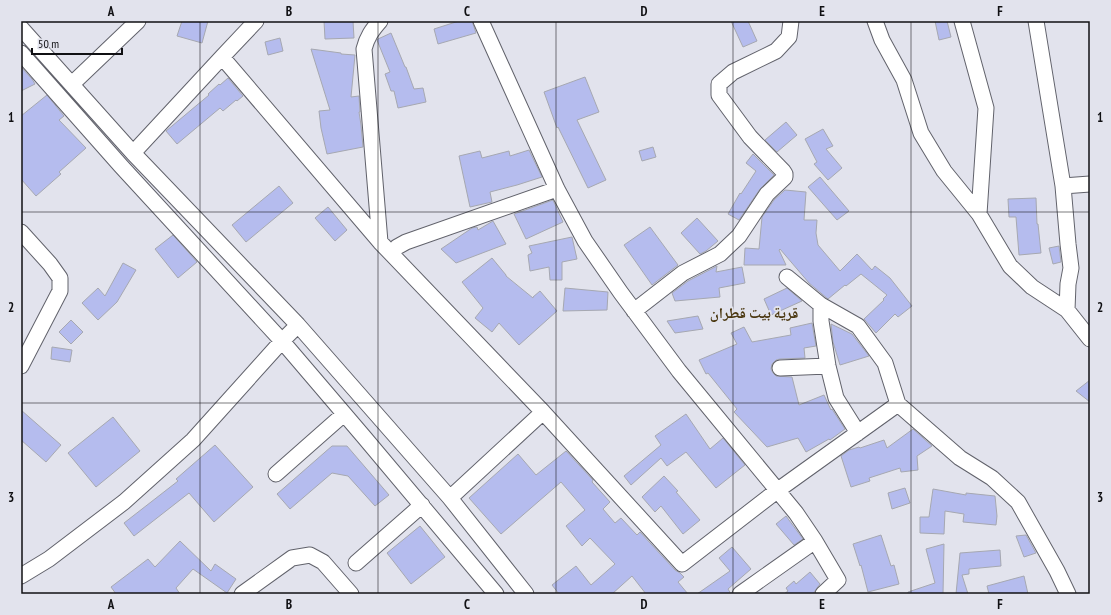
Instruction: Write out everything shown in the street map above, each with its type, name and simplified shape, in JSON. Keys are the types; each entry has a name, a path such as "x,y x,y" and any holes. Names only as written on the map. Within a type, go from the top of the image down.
{"street":[{"path":"72,84 138,21"},
{"path":"133,153 256,21"},
{"path":"380,21 366,39 364,48 380,242"},
{"path":"481,21 557,189 585,242 679,371 778,490 815,541 838,580 823,594"},
{"path":"634,311 683,273 720,254 739,236 767,194 785,177 783,171 750,137 719,95 719,84 734,72 776,51 789,37 791,21"},
{"path":"875,21 882,40 904,80 921,133 944,171 979,214 1010,266 1032,287 1067,310 1090,339"},
{"path":"962,21 986,108 979,214"},
{"path":"1036,21 1063,186 1071,268 1068,284 1067,310"},
{"path":"21,28 133,153 298,325 450,498 526,594"},
{"path":"21,53 121,166 282,341 496,594"},
{"path":"222,56 380,242 543,412 682,564 778,490 898,404"},
{"path":"1063,186 1090,184"},
{"path":"392,254 397,247 406,242 557,189"},
{"path":"21,232 50,264 60,278 60,291 21,366"},
{"path":"787,277 821,306 858,326 885,363 898,404 960,458 992,478 1018,502 1057,571 1068,594"},
{"path":"821,306 821,321 828,366 836,398 858,433"},
{"path":"21,576 48,559 124,502 193,440 298,325"},
{"path":"780,368 828,366"},
{"path":"450,498 543,412"},
{"path":"276,474 344,414"},
{"path":"364,437 382,421"},
{"path":"356,563 422,505"},
{"path":"740,594 815,541"},
{"path":"244,594 292,558 310,556 323,562 351,594"}],"building":[{"path":"182,21 208,21 202,43 177,36"},
{"path":"324,21 353,21 354,38 325,39"},
{"path":"459,21 472,21 476,33 438,44 434,29"},
{"path":"731,21 748,21 757,41 743,47"},
{"path":"935,21 947,21 951,37 939,40"},
{"path":"391,33 414,89 423,88 426,102 398,108 394,91 391,91 385,74 390,72 377,40"},
{"path":"280,38 283,51 268,55 265,42"},
{"path":"311,49 355,55 351,97 359,96 359,112 363,147 327,154 319,111 330,110"},
{"path":"21,67 35,84 21,91"},
{"path":"585,77 599,112 577,120 606,180 588,188 558,127 557,128 544,92"},
{"path":"228,78 243,96 223,111 220,108 177,144 166,131 209,95 208,94 219,84 220,85"},
{"path":"47,95 64,116 59,120 86,148 59,172 61,174 36,196 21,179 21,116"},
{"path":"786,122 797,135 777,152 765,140"},
{"path":"823,129 833,146 826,149 842,168 828,180 814,164 817,162 805,139"},
{"path":"653,147 656,157 642,161 639,151"},
{"path":"529,150 542,177 490,192 492,202 470,207 459,156 480,151 482,158 509,151 510,156"},
{"path":"753,154 774,175 760,189 739,220 728,214 740,193 741,194 756,171 746,163"},
{"path":"820,177 849,211 837,220 808,187"},
{"path":"279,186 293,203 246,242 232,225"},
{"path":"785,190 806,192 804,220 817,220 816,233 818,245 840,271 857,254 872,270 875,266 890,278 912,306 898,317 895,314 876,333 864,319 884,300 883,299 887,295 861,274 828,299 809,283 780,249 779,250 786,265 744,265 745,248 759,249 762,217 774,200"},
{"path":"1036,198 1037,224 1041,253 1019,255 1016,217 1009,217 1008,199"},
{"path":"553,200 563,222 526,239 514,214"},
{"path":"328,207 347,230 335,241 315,218"},
{"path":"697,218 718,241 700,254 681,233"},
{"path":"493,221 506,244 456,263 441,249 472,228 477,227 478,230"},
{"path":"650,227 678,265 652,285 624,245"},
{"path":"173,235 197,262 178,278 155,249"},
{"path":"572,237 577,259 562,262 562,280 550,280 549,267 530,271 528,255 532,253 529,246"},
{"path":"1059,246 1061,262 1053,264 1049,248"},
{"path":"492,258 506,276 533,298 540,291 557,311 519,345 499,323 492,332 475,318 483,308 462,282"},
{"path":"123,263 136,270 117,302 98,320 82,303 98,288 105,296"},
{"path":"717,266 716,272 742,267 745,283 719,288 720,297 675,301 672,293 688,281"},
{"path":"565,288 608,292 607,310 563,311"},
{"path":"787,288 802,301 771,315 764,299"},
{"path":"698,316 703,329 675,333 667,321"},
{"path":"71,320 83,332 71,344 59,332"},
{"path":"812,323 816,346 804,348 805,358 776,360 772,364 771,369 776,376 792,377 799,405 824,395 831,410 832,409 845,429 830,440 829,439 806,452 798,438 767,447 734,412 737,409 708,373 706,374 699,360 737,344 731,333 744,327 752,342 791,335 790,328"},
{"path":"831,324 852,334 869,356 840,365 833,342"},
{"path":"52,347 72,350 70,362 51,359"},
{"path":"1090,380 1090,402 1076,391"},
{"path":"21,410 61,445 46,462 21,440"},
{"path":"686,414 710,449 723,438 745,465 716,488 686,452 667,466 661,458 631,485 624,476 661,445 655,436"},
{"path":"113,417 140,451 96,487 68,453"},
{"path":"913,429 932,446 917,456 918,470 901,472 900,468 869,478 870,481 851,487 841,456 849,450 884,440 887,448"},
{"path":"215,445 253,487 214,522 189,493 134,536 124,523 178,481 176,479"},
{"path":"332,446 347,446 389,495 375,506 348,476 332,473 290,509 277,494"},
{"path":"566,451 593,480 592,482 610,502 603,509 615,523 621,518 637,535 640,532 675,570 684,577 678,582 688,594 646,594 632,576 612,594 559,594 552,585 576,566 591,585 615,564 590,538 582,546 566,526 585,510 561,482 501,534 469,498 518,454 536,475"},
{"path":"664,476 678,491 676,492 700,520 683,534 661,506 655,512 642,497"},
{"path":"905,488 910,503 892,509 888,493"},
{"path":"933,489 966,495 966,493 995,496 997,516 996,525 963,522 964,514 945,511 944,534 920,533 920,517 929,517"},
{"path":"786,516 803,539 794,545 776,524"},
{"path":"420,526 445,557 411,584 387,553"},
{"path":"881,535 891,566 894,565 899,584 868,592 861,565 860,566 853,544"},
{"path":"1026,535 1036,553 1024,557 1016,536"},
{"path":"180,541 211,571 215,564 236,579 227,593 193,569 176,588 180,594 116,594 111,587 148,559 155,567"},
{"path":"944,544 943,594 908,594 908,592 935,583 926,549"},
{"path":"732,547 751,569 728,589 731,594 697,594 730,571 719,558"},
{"path":"1000,550 1001,566 969,569 969,574 962,575 968,594 956,594 960,553"},
{"path":"810,572 820,584 813,594 784,594 788,591 786,588 794,581 796,584"},
{"path":"1024,576 1028,594 989,594 987,586"}],"district":[{"name":"قرية بيت قطران","path":"754,312"}]}
